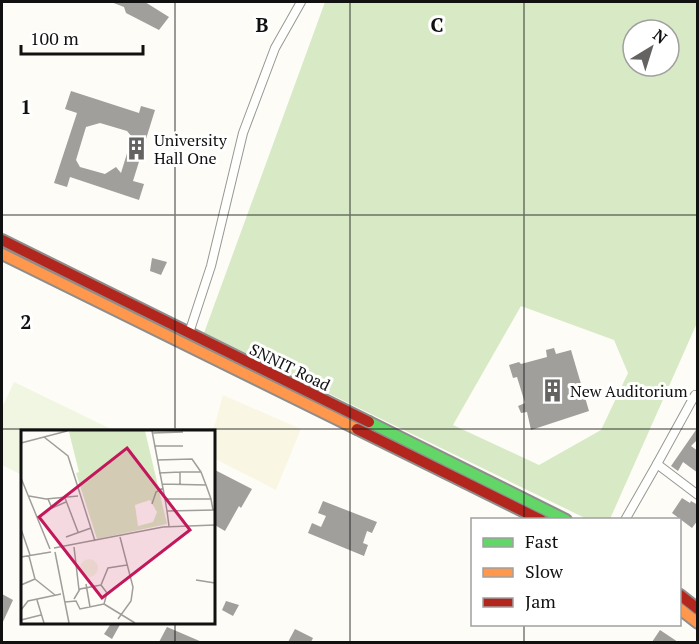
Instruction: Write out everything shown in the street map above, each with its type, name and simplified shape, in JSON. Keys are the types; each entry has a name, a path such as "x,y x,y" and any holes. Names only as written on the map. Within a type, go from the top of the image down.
{"street":[{"path":"189,333 213,259 243,133 275,48 301,2"},
{"name":"SNNIT Road","path":"2,240 189,333 292,391"},
{"name":"SNNIT Road","path":"2,254 564,518"},
{"path":"626,518 697,395"},
{"name":"SNNIT Road","path":"307,398 539,518"},
{"path":"657,464 698,495"},
{"path":"681,597 698,609"},
{"path":"681,610 698,623"}],"shaded area":[{"path":"223,395 301,429 276,490 214,459 213,430"}],"green space":[{"path":"325,2 697,2 697,323 610,518 585,518 204,333","holes":["521,306 614,340 628,373 601,430 539,465 453,425"]},
{"path":"14,382 113,430 21,430 21,474 2,465 2,408"}],"building":[{"path":"111,2 145,2 169,17 159,30 126,13 124,7"},
{"name":"University Hall One","path":"71,91 139,113 141,106 155,110 133,181 144,184 139,200 70,177 67,187 54,183 77,113 65,109","holes":["100,123 127,131 132,137 121,173 116,167 105,174 80,167 76,160 86,127"]},
{"path":"152,258 167,262 161,275 150,271"},
{"name":"New Auditorium","path":"554,348 556,354 571,350 589,411 531,430 527,412 521,413 518,406 525,403 517,377 513,378 509,365 547,357 546,350"},
{"path":"698,427 698,439 691,446 698,451 698,473 683,462 678,471 671,466"},
{"path":"214,470 252,489 225,531 214,525"},
{"path":"682,498 698,505 698,520 692,528 672,513"},
{"path":"323,501 377,522 372,533 367,531 363,543 368,545 364,556 308,533 312,523 321,527 326,516 318,513"},
{"path":"2,594 13,600 2,624"},
{"path":"226,601 239,605 233,616 222,610"},
{"path":"111,623 121,623 112,639 104,634"},
{"path":"167,627 202,642 159,642"},
{"path":"295,629 313,638 311,642 288,642"},
{"path":"660,630 678,642 652,642"}],"traffic: fast":[{"path":"369,422 562,518"}],"traffic: slow":[{"path":"2,254 357,429"},
{"path":"681,610 698,623"}],"traffic: jam":[{"path":"2,240 369,422"},
{"path":"357,429 537,518"},
{"path":"681,596 698,609"}],"place":[{"name":"University Hall One","path":"136,149"},
{"name":"New Auditorium","path":"552,391"}]}
